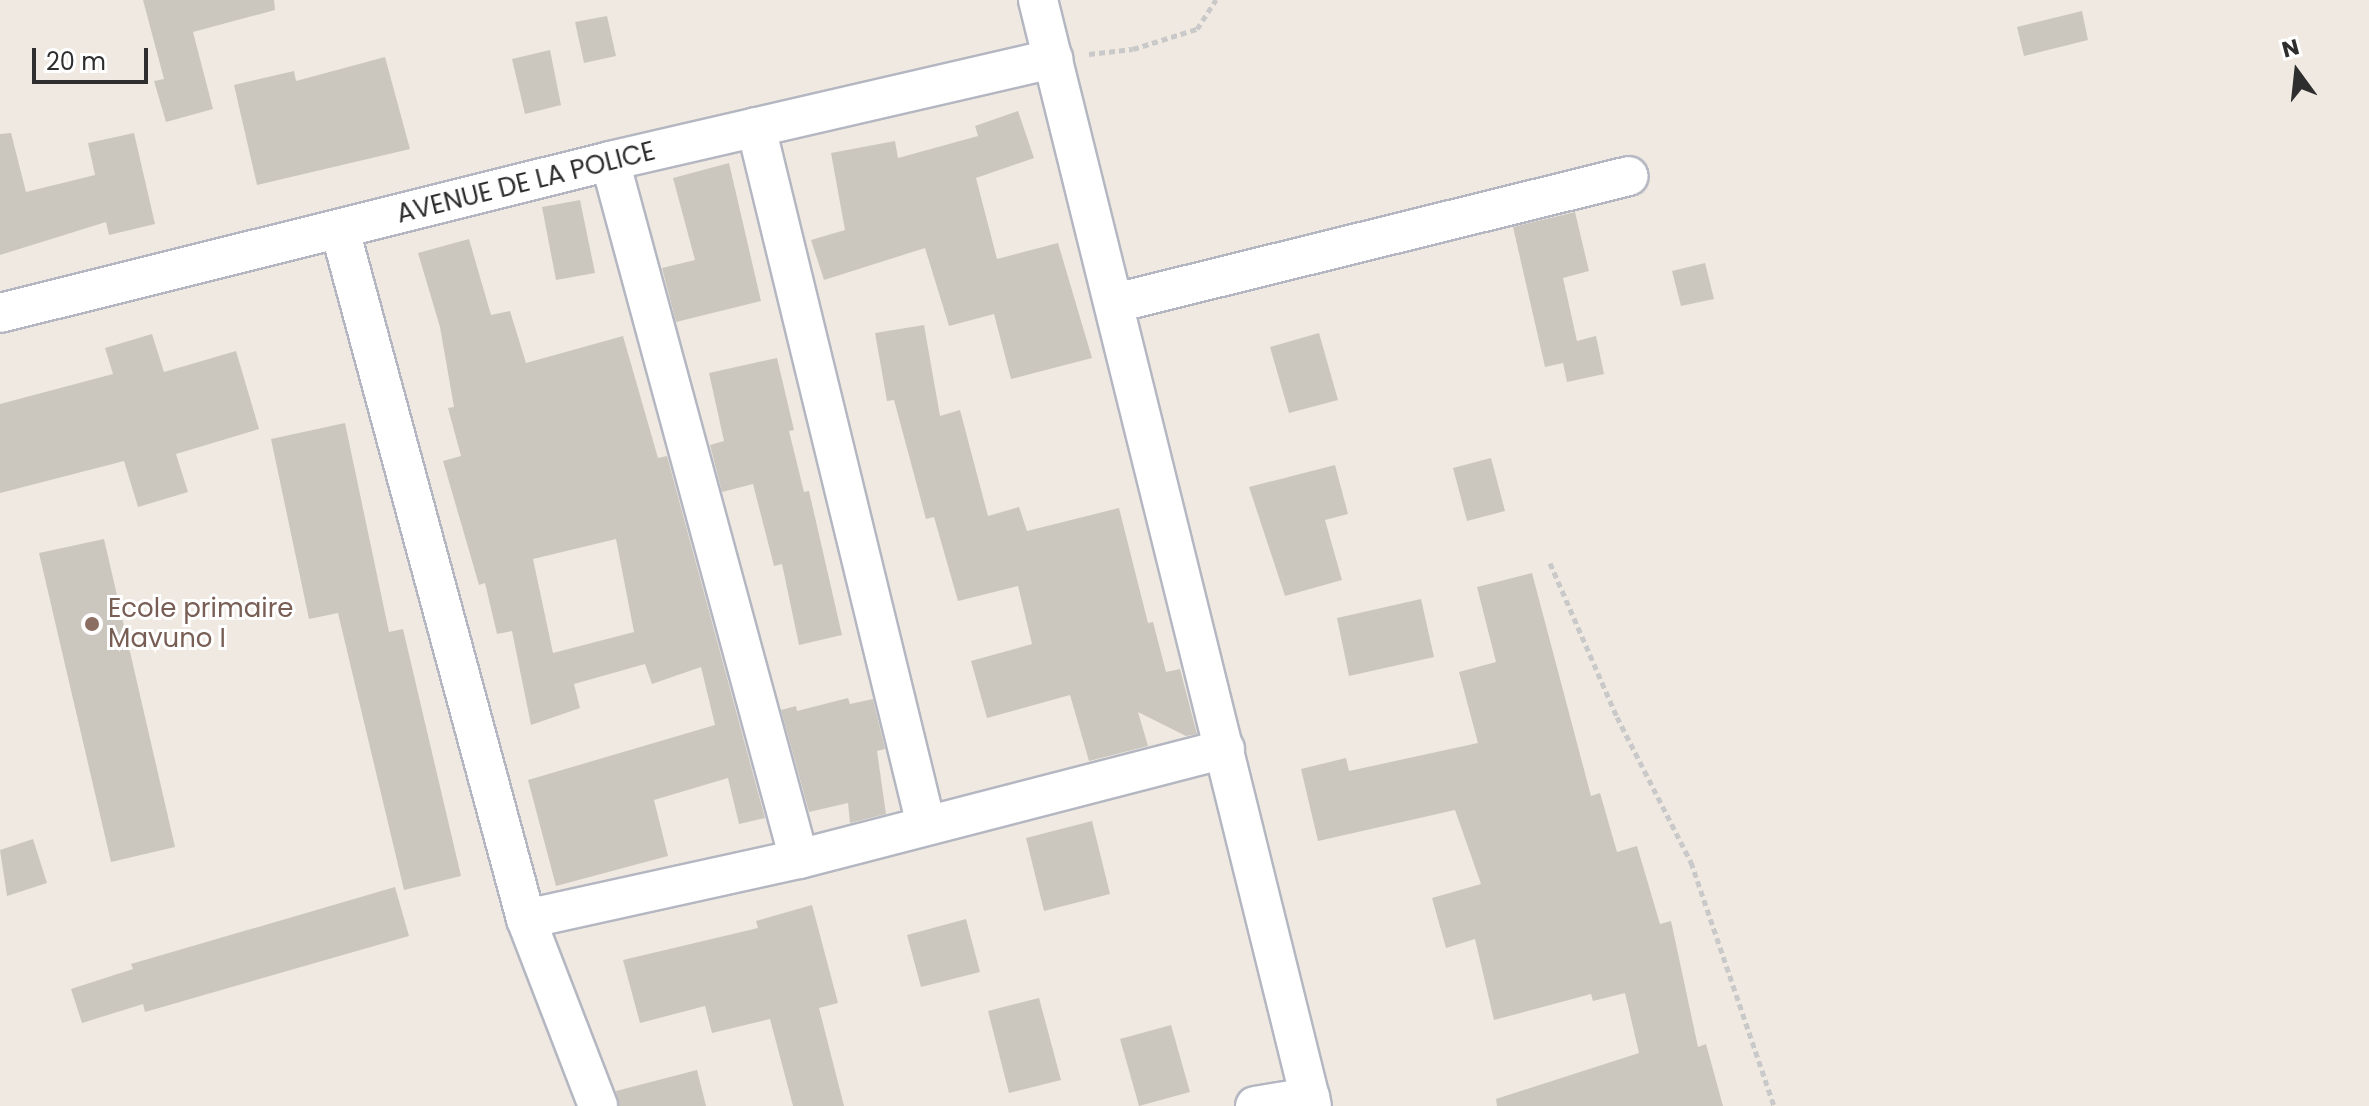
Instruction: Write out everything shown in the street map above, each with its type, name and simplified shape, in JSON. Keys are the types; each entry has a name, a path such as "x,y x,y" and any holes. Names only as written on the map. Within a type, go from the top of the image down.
{"street":[{"path":"1038,0 1311,1102 1255,1106"},
{"name":"AVENUE DE LA POLICE","path":"0,313 610,161 1053,59"},
{"path":"756,127 926,825"},
{"path":"610,161 799,859"},
{"path":"1115,303 1629,176"},
{"path":"340,230 526,919 598,1106"},
{"path":"526,919 799,859 1225,749"}],"path":[{"path":"1053,59 1133,49 1197,29 1216,0"},
{"path":"1550,563 1617,717 1691,862 1774,1106"}],"building":[{"path":"143,0 274,0 275,10 193,32 213,109 166,122 154,81 164,79"},
{"path":"2082,11 2088,40 2024,56 2017,27"},
{"path":"607,16 616,56 584,63 575,22"},
{"path":"550,50 561,105 525,114 512,59"},
{"path":"385,57 410,149 257,185 234,85 294,71 296,81"},
{"path":"1018,111 1034,158 976,178 997,259 1058,243 1092,358 1011,379 994,314 949,326 925,248 824,280 811,240 845,230 831,153 895,141 898,158 978,136 975,126"},
{"path":"11,133 26,192 95,175 88,143 134,133 155,224 109,235 106,222 0,255 0,134"},
{"path":"729,163 761,301 676,322 662,268 695,260 673,178"},
{"path":"580,200 595,273 556,280 542,207"},
{"path":"1575,212 1589,271 1563,278 1577,341 1596,336 1604,374 1567,382 1563,363 1545,367 1513,227"},
{"path":"469,239 491,315 510,311 526,363 623,336 658,458 667,456 765,818 739,824 728,778 654,800 668,856 556,886 528,780 715,725 701,667 652,684 645,664 574,684 580,708 531,725 512,631 497,634 485,583 479,585 443,461 461,456 448,408 454,407 440,327 418,253","holes":["616,539 634,632 553,653 533,559"]},
{"path":"1705,263 1714,299 1681,306 1672,271"},
{"path":"924,325 940,416 960,410 988,516 1019,507 1027,531 1119,508 1148,623 1153,622 1166,672 1180,669 1197,734 1186,736 1138,712 1148,746 1089,761 1070,695 987,718 971,661 1032,644 1018,586 958,601 934,517 926,519 894,400 887,401 875,333"},
{"path":"1319,333 1338,400 1289,413 1270,347"},
{"path":"152,334 164,372 236,351 259,429 176,454 188,492 138,507 124,461 0,493 0,404 113,374 105,348"},
{"path":"777,358 794,430 789,431 804,492 809,491 842,635 799,645 782,564 774,566 753,484 722,492 710,445 724,441 709,373"},
{"path":"345,423 389,632 403,629 461,876 404,890 338,613 309,619 271,439"},
{"path":"1491,458 1505,511 1467,521 1453,468"},
{"path":"1335,465 1348,514 1325,520 1342,580 1285,596 1249,487"},
{"path":"104,539 175,847 111,862 39,553"},
{"path":"1532,573 1591,796 1600,793 1617,852 1637,846 1660,924 1671,921 1698,1047 1706,1044 1723,1106 1497,1106 1496,1099 1639,1053 1625,993 1593,1001 1591,994 1494,1020 1475,939 1446,948 1432,898 1481,884 1455,810 1318,841 1301,769 1346,758 1349,771 1478,743 1459,672 1496,662 1477,587"},
{"path":"1421,599 1434,657 1349,676 1337,618"},
{"path":"848,698 850,704 873,699 885,749 877,751 886,814 850,823 848,803 809,812 781,710 796,706 797,711"},
{"path":"1092,821 1110,894 1044,911 1026,838"},
{"path":"33,839 47,883 7,896 0,850"},
{"path":"395,887 409,936 145,1012 143,1004 82,1023 71,989 133,969 131,964"},
{"path":"812,905 838,1003 819,1008 844,1106 793,1106 770,1019 712,1033 705,1006 640,1023 623,960 758,928 756,921"},
{"path":"966,919 980,972 921,987 907,935"},
{"path":"1039,998 1061,1080 1009,1093 988,1011"},
{"path":"1171,1025 1190,1092 1139,1106 1120,1039"},
{"path":"697,1070 706,1106 619,1106 616,1091"}],"place":[{"name":"Ecole primaire Mavuno I","path":"92,624"}]}
